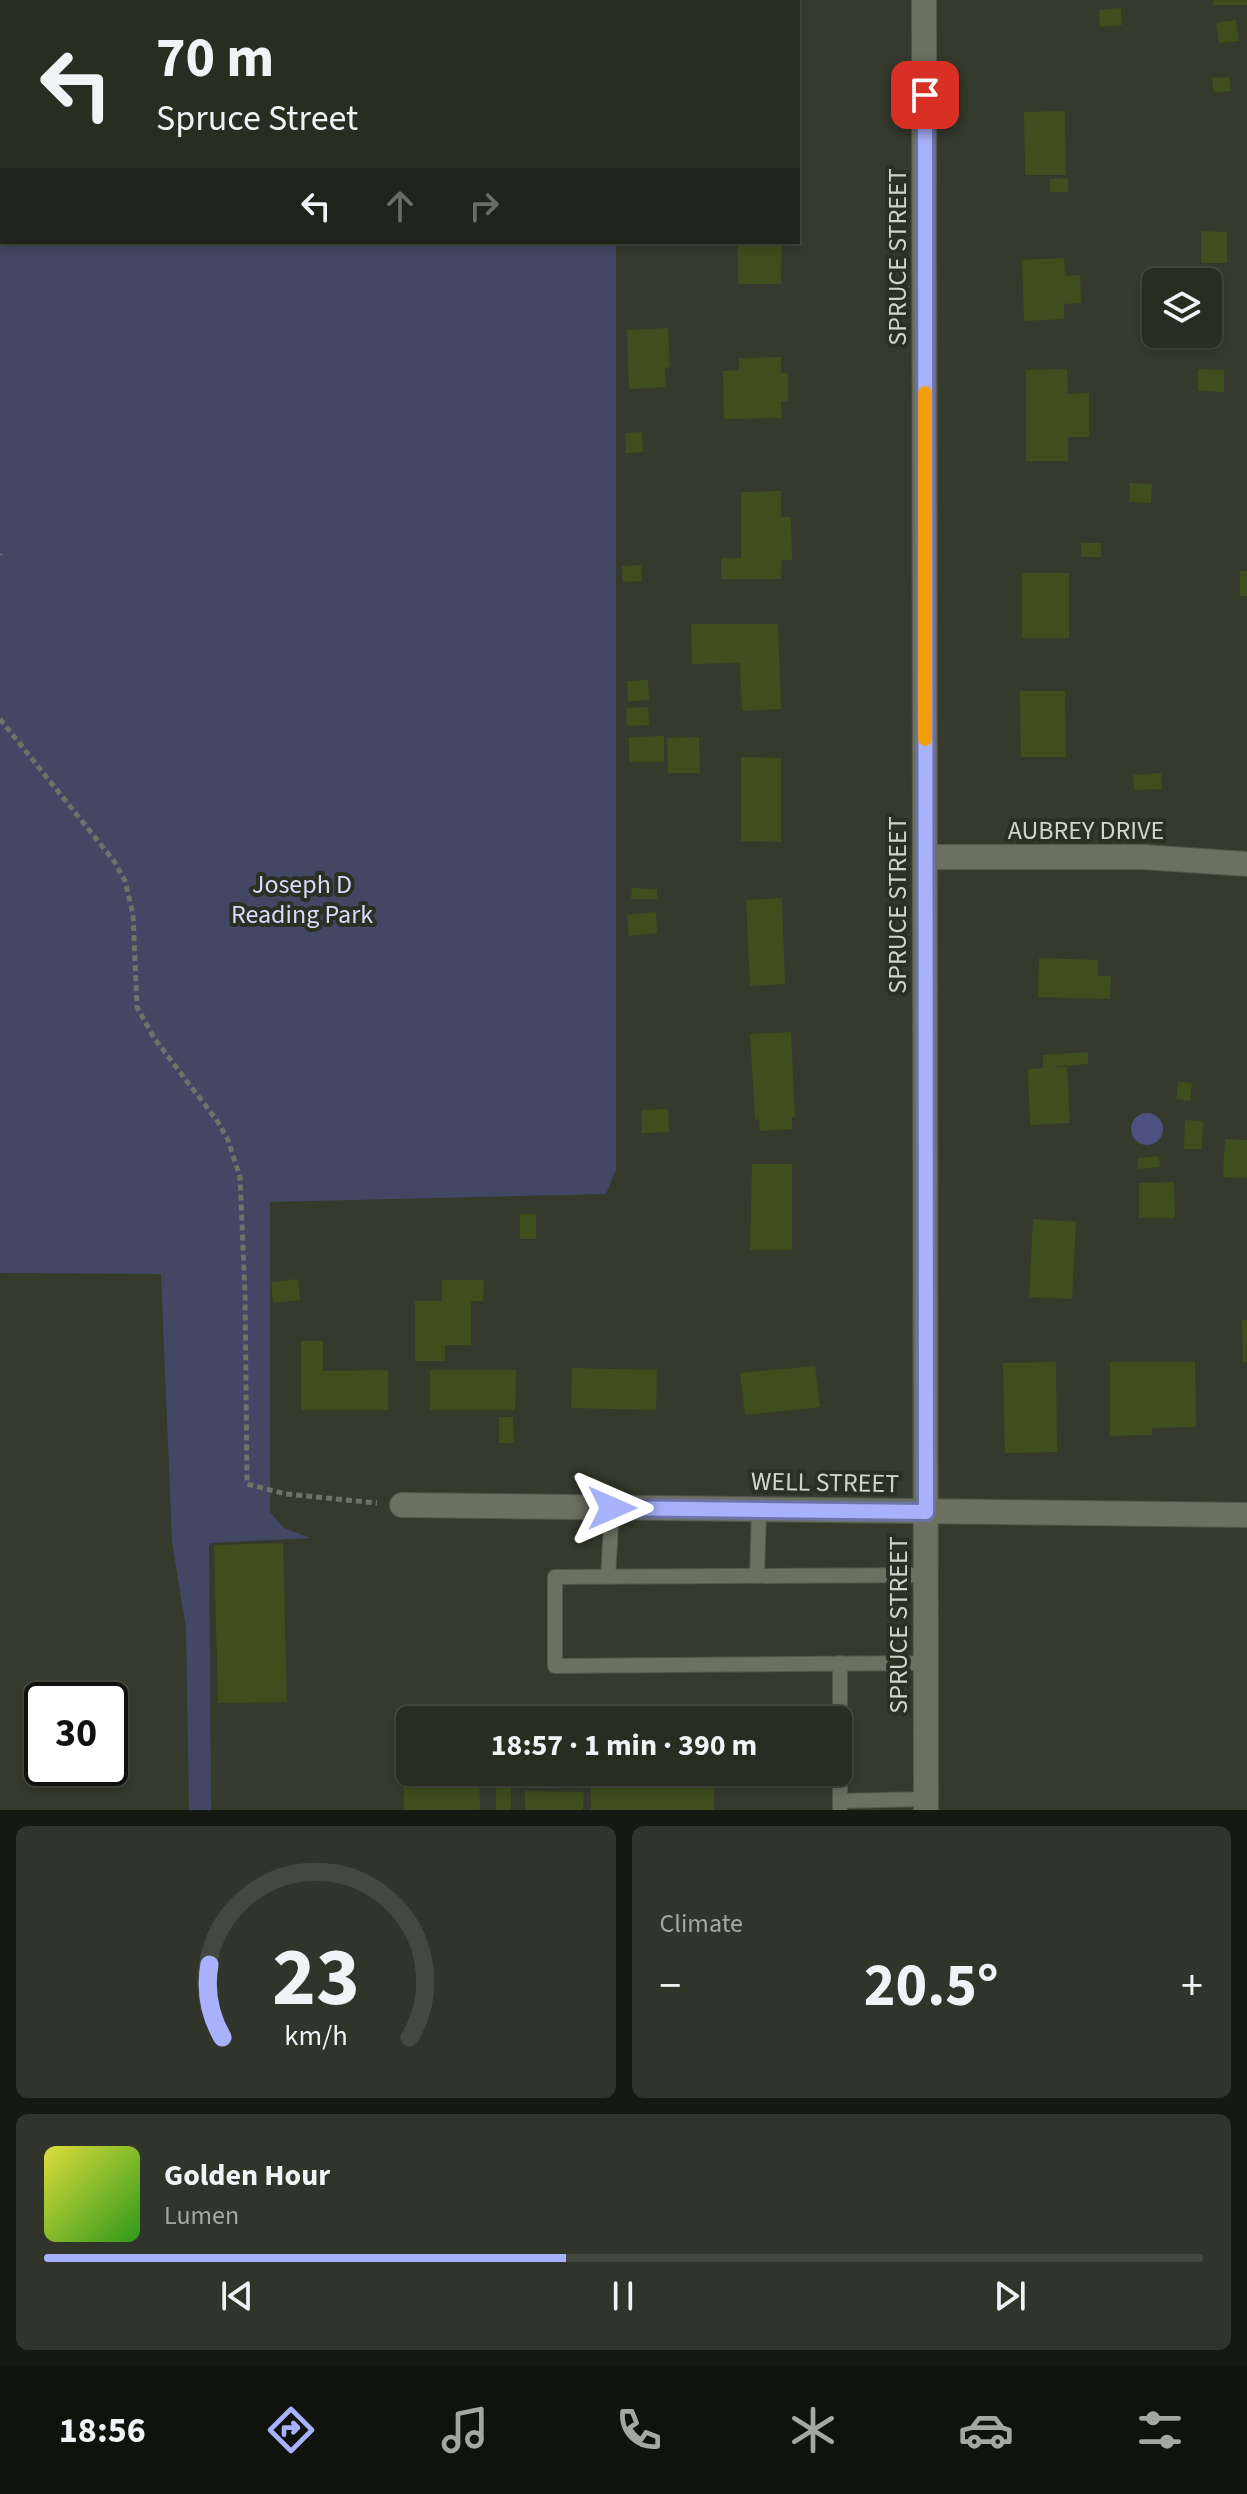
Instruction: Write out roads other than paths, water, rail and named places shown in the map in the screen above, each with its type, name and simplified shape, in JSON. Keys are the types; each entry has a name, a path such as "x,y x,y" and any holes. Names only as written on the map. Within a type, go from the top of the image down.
{"street":[{"name":"SPRUCE STREET","path":"924,0 926,1804"},
{"name":"AUBREY DRIVE","path":"925,857 1143,857 1247,864"},
{"name":"WELL STREET","path":"402,1505 1247,1515"}],"lane":[{"path":"608,1577 612,1508"},
{"path":"757,1576 759,1510"},
{"path":"926,1575 555,1577 555,1666 926,1663"},
{"path":"840,1663 840,1806 926,1804"}],"park label":[{"name":"Joseph D Reading Park","path":"302,899"}]}
